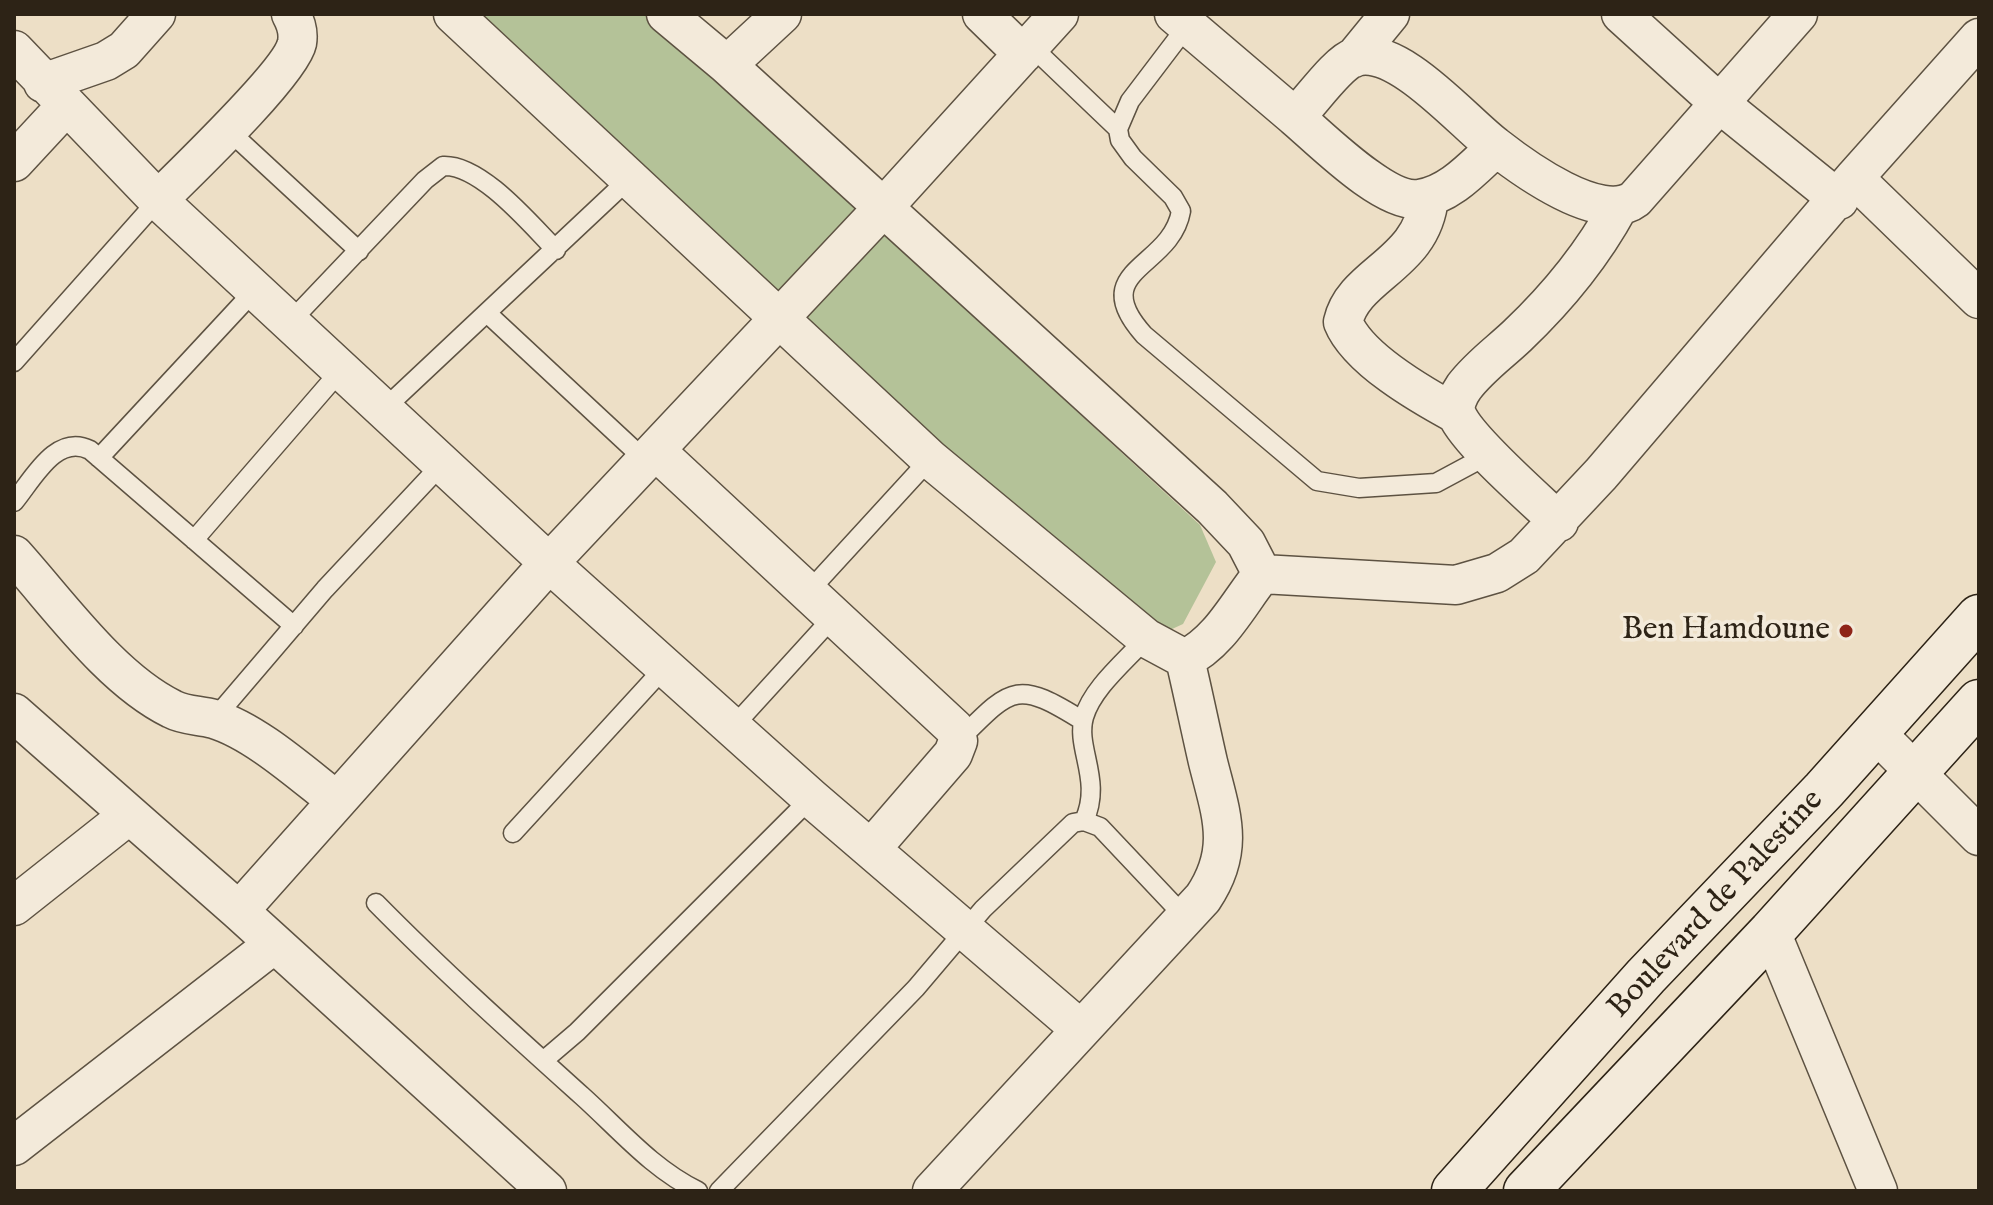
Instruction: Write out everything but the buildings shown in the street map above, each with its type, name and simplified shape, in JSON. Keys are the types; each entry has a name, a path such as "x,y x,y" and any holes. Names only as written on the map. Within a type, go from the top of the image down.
{"street":[{"path":"14,162 54,95 124,50 156,14"},
{"path":"158,200 293,55 297,34 291,14"},
{"path":"453,14 776,319 930,459 1146,638 1185,659 1223,816 1223,852 1217,877 932,1191"},
{"path":"666,14 727,65 1212,507 1246,543 1262,574"},
{"path":"727,65 782,14"},
{"path":"982,14 1026,50"},
{"path":"239,911 412,722 549,563 882,209 1059,14"},
{"path":"1295,117 1354,58 1390,14"},
{"path":"1621,14 1719,103 1846,189 1979,299"},
{"path":"1354,58 1370,56 1404,69 1496,147 1566,192 1596,205 1619,206 1635,199 1798,14"},
{"path":"1187,18 1295,117 1391,193 1416,200 1429,197 1464,175 1496,147"},
{"path":"1262,574 1456,585 1497,573 1524,556 1559,522 1979,38"},
{"path":"14,50 158,200 549,563 811,798 1079,1028"},
{"path":"1429,197 1427,216 1419,235 1354,301 1343,322 1357,344 1375,359 1428,399 1456,414 1490,454 1559,522"},
{"path":"1456,414 1462,389 1544,308 1602,238 1619,206"},
{"path":"651,456 822,603 944,715 955,729 958,741 953,754 871,849"},
{"path":"14,555 112,664 142,689 173,710 214,719 284,759 337,801"},
{"path":"1185,659 1214,636 1262,574"},
{"name":"Boulevard de Palestine","path":"1454,1191 1646,976 1979,617"},
{"name":"Boulevard de Palestine","path":"1526,1191 1771,932 1979,702"},
{"path":"14,713 239,911 547,1191"},
{"path":"1875,732 1979,836"},
{"path":"14,906 129,815"},
{"path":"1771,932 1878,1191"},
{"path":"14,1146 274,944"},
{"path":"1646,976 1685,1022"}],"lane":[{"path":"1187,18 1130,101 1118,129 1120,140 1133,158 1173,197 1181,211 1172,234 1125,286 1121,300 1125,314 1144,335 1317,481 1359,488 1436,483 1490,454"},
{"path":"1026,50 1118,129"},
{"path":"227,129 359,251"},
{"path":"290,322 433,171 452,166 473,176 507,201 556,250"},
{"path":"384,409 630,178"},
{"path":"14,362 158,200"},
{"path":"99,458 255,290"},
{"path":"488,314 651,456"},
{"path":"194,540 341,370"},
{"path":"14,502 58,450 80,445 294,626"},
{"path":"732,728 930,459"},
{"path":"214,719 443,463"},
{"path":"1084,821 1092,793 1083,721 1095,696 1146,638"},
{"path":"513,833 665,667"},
{"path":"958,741 996,703 1018,693 1040,695 1083,721"},
{"path":"543,1061 577,1032 811,798"},
{"path":"719,1191 967,932 983,909 1073,823 1084,821 1100,827 1184,916"},
{"path":"376,903 454,983 660,1167 698,1191"}],"green space":[{"path":"446,14 646,14 1200,525 1216,562 1183,624 1148,640"}],"place":[{"name":"Ben Hamdoune","path":"1846,631"}]}
